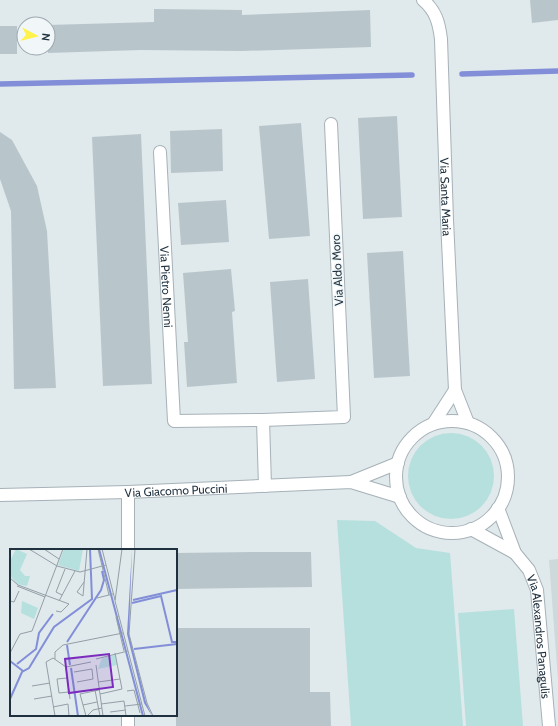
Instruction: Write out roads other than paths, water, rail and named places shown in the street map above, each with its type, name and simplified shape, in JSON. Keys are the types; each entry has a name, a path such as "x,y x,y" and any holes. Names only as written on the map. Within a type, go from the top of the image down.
{"street":[{"name":"Via Santa Maria","path":"429,2 438,20 442,39 447,220 455,390 468,423"},
{"name":"Via Aldo Moro","path":"263,420 344,417 331,124"},
{"name":"Via Pietro Nenni","path":"160,152 174,421 263,420"},
{"path":"433,424 455,390"},
{"path":"263,420 264,486"},
{"path":"451,421 468,423 484,430 496,442 505,458 508,475 506,492 498,508 486,521 471,530 454,533 437,531 421,524 408,512 400,497 396,480 398,462 405,446 417,432 433,424 451,421"},
{"name":"Via Giacomo Puccini","path":"351,482 398,462"},
{"name":"Via Giacomo Puccini","path":"0,495 128,492 351,482 400,497"},
{"path":"128,492 128,549"},
{"name":"Via Alexandros Panagulis","path":"498,508 515,553 529,570 537,590 548,726"},
{"name":"Via Alexandros Panagulis","path":"471,530 515,553"}],"waterway":[{"path":"462,74 558,71"},
{"path":"0,84 412,75"}]}
